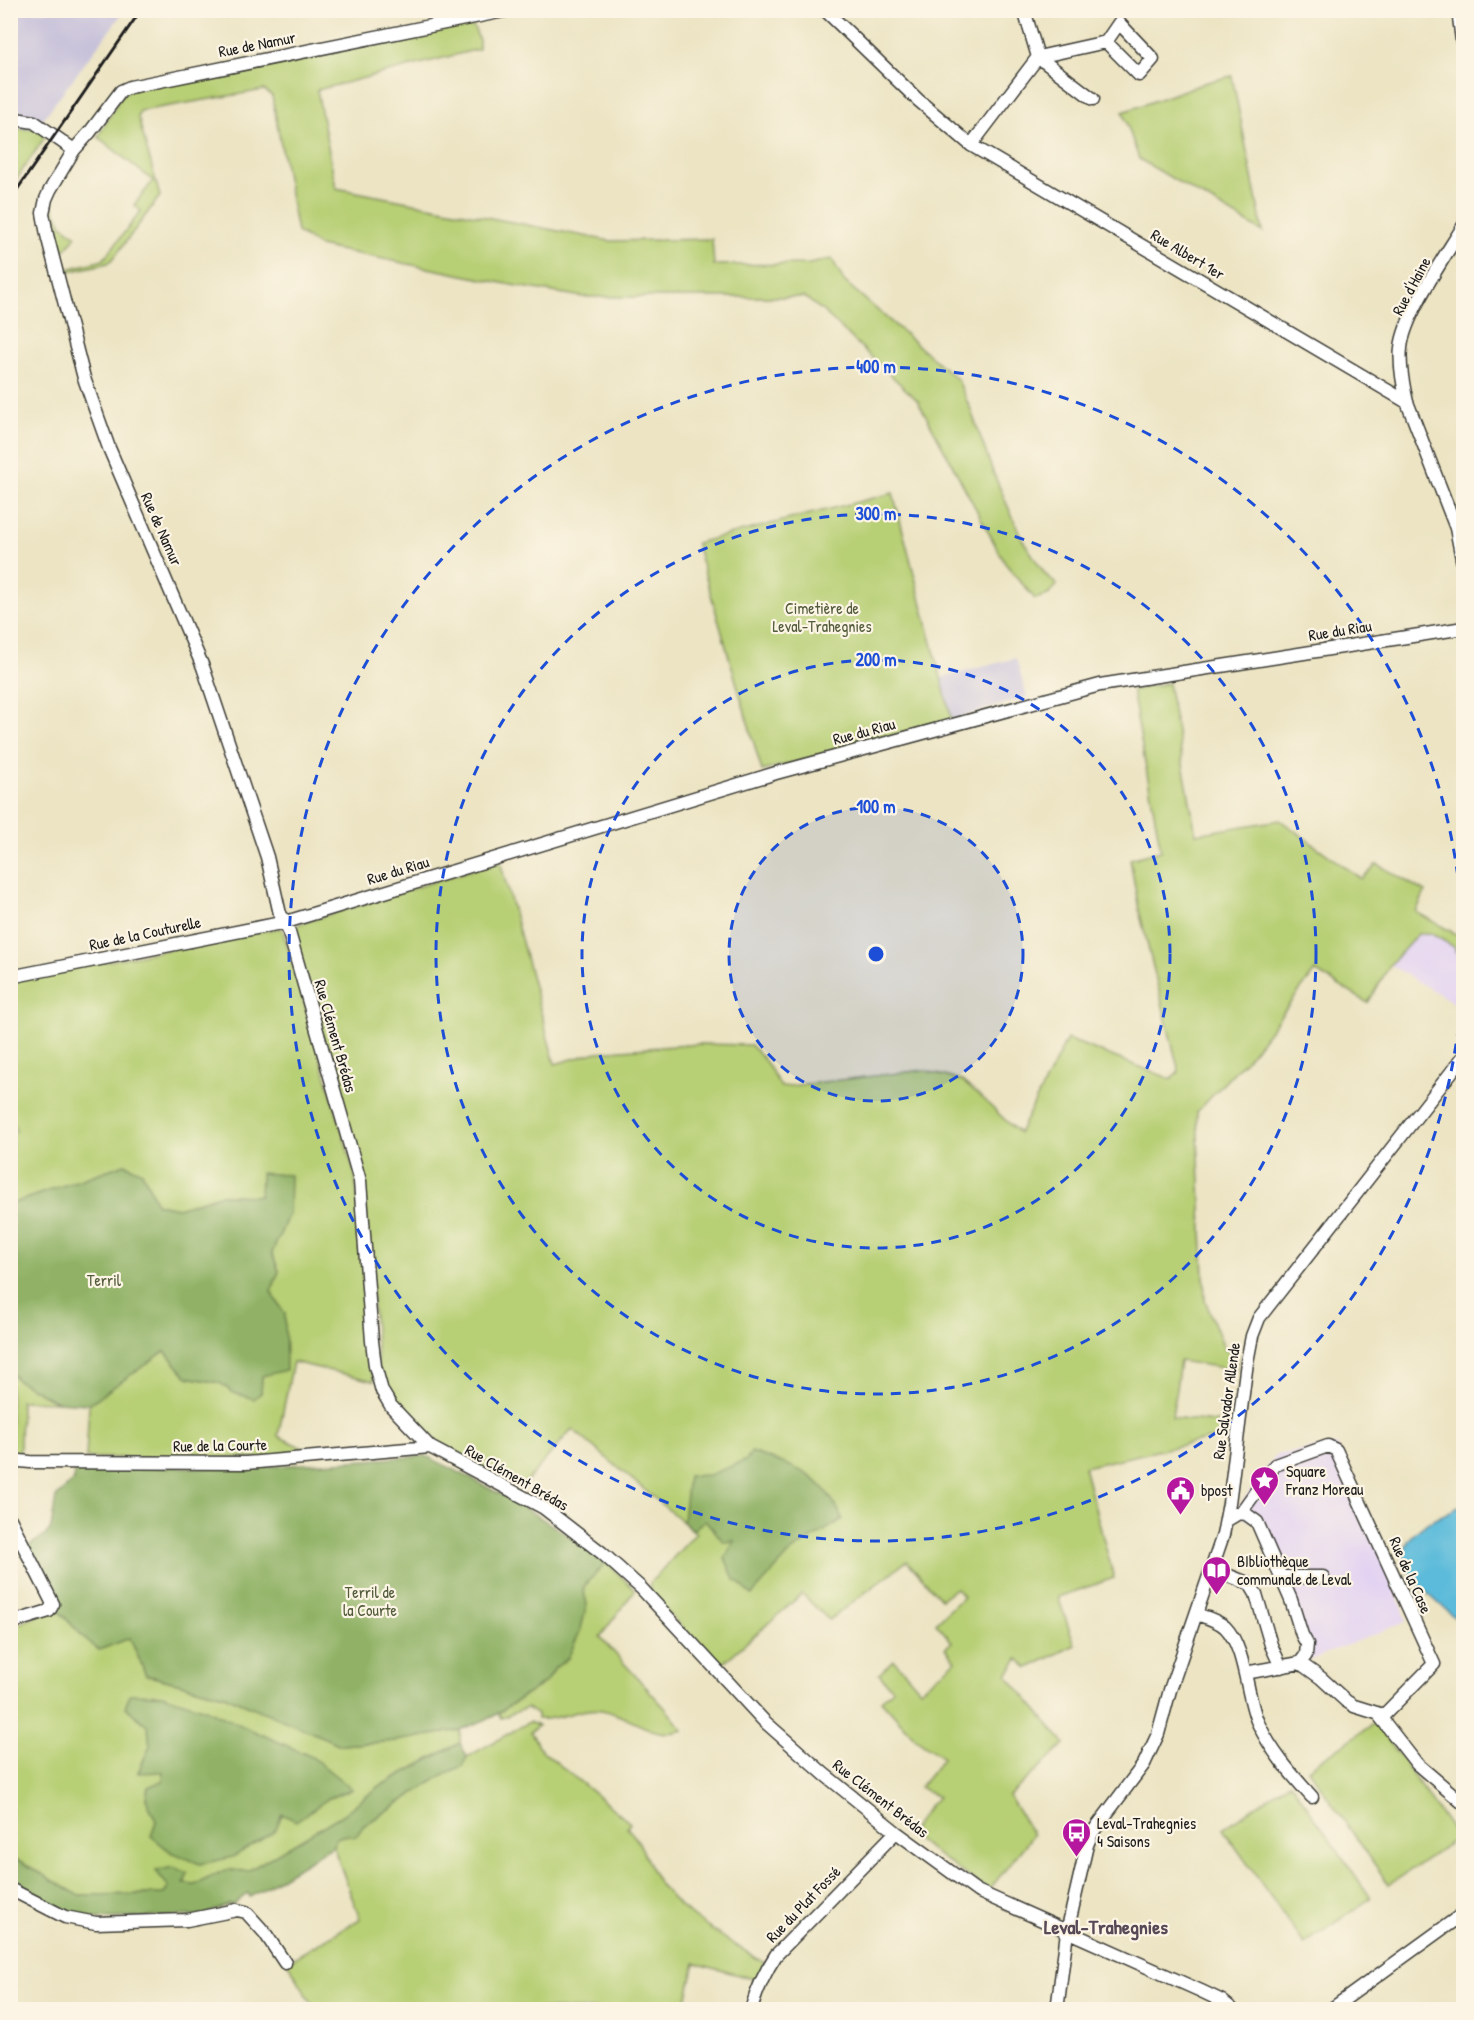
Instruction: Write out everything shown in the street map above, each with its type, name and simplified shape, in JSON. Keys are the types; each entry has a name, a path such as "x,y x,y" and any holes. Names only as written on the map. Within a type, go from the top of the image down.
{"street":[{"name":"Rue de Namur","path":"286,921 280,914 264,846 203,667 109,448 74,345 47,235 43,213 46,199 74,150 121,91 130,87 509,10"},
{"name":"Rue Albert 1er","path":"825,10 918,100 971,145 1407,402"},
{"path":"1024,10 1038,57 1093,99"},
{"path":"1458,10 1464,56"},
{"path":"1116,17 1153,59 1139,75 1106,42 1116,17"},
{"path":"971,145 1038,57 1106,42"},
{"path":"10,118 34,122 74,150"},
{"name":"Rue d'Haine","path":"1407,402 1403,385 1401,346 1412,314 1464,225"},
{"path":"1407,402 1456,528 1464,569"},
{"name":"Rue du Riau","path":"286,921 792,768 1100,685 1464,628"},
{"name":"Rue de la Couturelle","path":"10,977 286,921"},
{"name":"Rue Clément Brédas","path":"286,921 360,1181 372,1341 381,1391 391,1406 430,1447 544,1508 602,1553 641,1588 764,1721 824,1774 896,1832 977,1891 1212,1996 1233,2010"},
{"name":"Rue Salvador Allende","path":"1057,2010 1067,1932 1087,1845 1092,1833 1144,1764 1158,1734 1170,1690 1227,1520 1247,1362 1252,1336 1259,1318 1464,1056"},
{"name":"Rue de la Case","path":"1227,1520 1242,1511 1275,1465 1328,1446 1336,1450 1434,1664 1383,1715"},
{"name":"Rue de la Courte","path":"10,1460 246,1463 430,1447"},
{"path":"1238,1513 1246,1514 1257,1522 1307,1644 1306,1655 1300,1663 1245,1673"},
{"path":"10,1519 15,1538 52,1604 50,1611 10,1623"},
{"path":"1212,1569 1250,1584 1256,1594 1271,1645 1281,1666"},
{"path":"1281,1577 1323,1577"},
{"path":"1196,1614 1224,1626 1232,1635 1245,1673 1251,1704 1271,1749 1312,1797"},
{"path":"1300,1663 1321,1678 1346,1701 1354,1706 1383,1715 1381,1718 1417,1764 1464,1804"},
{"name":"Rue du Plat Fossé","path":"751,2010 761,1982 776,1955 896,1832"},
{"path":"10,1889 65,1917 96,1923 186,1920 237,1910 246,1912 265,1933 285,1963"},
{"path":"1330,2010 1464,1913"}],"shaded area":[{"path":"10,11 124,11 37,127 11,128"},
{"path":"1016,658 1027,697 952,720 941,678"},
{"path":"1423,932 1430,933 1457,948 1455,951 1463,955 1463,1008 1390,965 1414,938"},
{"path":"1337,1445 1407,1621 1310,1660 1255,1522 1228,1513 1229,1503 1240,1505 1276,1455"}],"green space":[{"path":"463,24 474,27 479,40 479,49 317,90 336,188 610,241 712,239 714,265 809,264 832,259 844,281 958,380 993,472 1022,539 1045,574 1057,585 1048,595 1035,599 1005,563 918,401 824,312 804,297 583,297 319,246 297,232 272,96 264,90 140,111 138,117 160,196 113,259 108,263 68,272 64,280 62,274 64,270 103,260 141,211 134,205 153,181 98,137 121,96 132,89"},
{"path":"1232,76 1263,232 1139,159 1123,112 1207,82"},
{"path":"37,127 45,137 11,187 10,128"},
{"path":"51,203 62,225 76,236 66,249 59,252 54,249 46,214"},
{"name":"Cimetière de Leval-Trahegnies","path":"893,493 952,720 762,771 696,543"},
{"path":"1168,683 1196,834 1280,820 1361,879 1377,864 1425,892 1416,912 1463,938 1463,955 1455,951 1456,948 1430,933 1418,934 1390,965 1368,1003 1315,971 1253,1052 1197,1112 1205,1300 1225,1350 1237,1354 1236,1370 1180,1361 1172,1417 1229,1424 1228,1439 1214,1438 1084,1467 1114,1578 1058,1597 1075,1645 1028,1668 1018,1659 1007,1675 1065,1744 1009,1796 1033,1835 989,1890 909,1834 938,1797 920,1787 943,1758 916,1739 881,1700 893,1690 879,1674 894,1660 920,1690 956,1661 945,1648 952,1642 936,1623 963,1597 956,1588 941,1599 907,1561 829,1620 802,1594 723,1663 715,1663 649,1592 650,1583 696,1533 572,1429 519,1490 438,1447 392,1402 378,1367 363,1182 294,934 299,924 500,861 555,1064 597,1052 699,1044 751,1045 766,1062 781,1087 924,1070 962,1081 1019,1133 1067,1039 1171,1079 1179,1072 1139,910 1130,859 1161,851 1132,690"},
{"path":"279,928 283,931 355,1175 374,1381 293,1362 278,1436 313,1453 259,1458 86,1458 89,1404 165,1351 187,1377 220,1383 234,1393 261,1393 262,1376 285,1314 271,1292 279,1271 272,1253 289,1213 260,1196 220,1195 178,1208 157,1204 142,1172 125,1164 11,1204 11,1133 16,1131 10,1112 10,980"},
{"name":"Terril","path":"125,1164 142,1172 157,1204 178,1208 220,1195 260,1196 261,1173 290,1175 289,1213 272,1253 279,1271 271,1292 285,1314 286,1370 262,1376 261,1393 254,1399 234,1393 220,1383 187,1377 165,1351 89,1404 57,1402 17,1380 11,1372 11,1204"},
{"path":"10,1372 17,1380 57,1402 21,1401 20,1454 11,1452"},
{"path":"751,1452 794,1468 816,1481 825,1490 843,1519 792,1551 752,1595 734,1579 725,1558 734,1541 724,1542 705,1520 693,1530 683,1521 688,1476 709,1475 747,1460"},
{"name":"Terril de la Courte","path":"426,1456 519,1504 606,1562 583,1588 587,1604 581,1629 568,1658 555,1668 547,1681 492,1717 460,1730 396,1741 341,1745 224,1695 146,1675 130,1638 99,1650 87,1641 56,1608 28,1546 45,1536 51,1528 56,1497 74,1480 75,1466 246,1468"},
{"path":"606,1562 635,1590 600,1637 683,1730 672,1733 652,1730 602,1710 585,1710 553,1718 537,1719 537,1715 527,1708 501,1718 498,1713 547,1681 555,1668 568,1658 583,1588"},
{"path":"56,1608 87,1641 99,1650 130,1638 146,1675 224,1695 341,1745 396,1741 460,1730 460,1743 380,1786 342,1815 248,1871 225,1870 195,1885 183,1884 169,1887 164,1894 78,1895 11,1856 11,1627","holes":["148,1726 352,1789 329,1798 296,1820 282,1814 156,1821 146,1799 148,1787 163,1781 163,1772 138,1772 150,1746"]},
{"path":"130,1694 162,1695 205,1709 312,1757 352,1789 329,1798 296,1821 282,1814 275,1831 233,1857 200,1864 171,1852 151,1836 156,1821 146,1799 148,1787 163,1781 163,1772 138,1773 150,1746 148,1726 125,1707"},
{"path":"529,1722 538,1726 530,1732 538,1747 630,1823 627,1828 641,1846 657,1880 680,1906 707,1927 766,1964 757,1980 695,1963 684,2009 316,2010 287,1962 360,1919 333,1846 336,1838 346,1835 356,1836 363,1826 443,1775 462,1766 467,1757"},
{"path":"1376,1722 1457,1838 1389,1885 1308,1769"},
{"path":"460,1743 467,1757 462,1766 443,1775 363,1826 356,1837 346,1835 336,1838 333,1846 250,1897 248,1893 232,1906 231,1904 204,1915 83,1919 11,1885 11,1856 78,1895 164,1894 169,1887 156,1871 173,1867 188,1873 184,1884 195,1885 225,1870 248,1871 342,1815 380,1786"},
{"path":"1290,1782 1371,1898 1304,1944 1223,1829"}],"water":[{"path":"1463,1505 1463,1625 1415,1582 1406,1567 1404,1554 1407,1543 1415,1533 1437,1518"}],"railway":[{"path":"10,200 141,10"}],"place":[{"name":"Square Franz Moreau","path":"1265,1506"},
{"name":"bpost","path":"1180,1516"},
{"name":"BIbliothèque communale de Leval","path":"1216,1596"},
{"name":"Leval-Trahegnies 4 Saisons","path":"1076,1858"}],"district":[{"name":"Leval-Trahegnies","path":"1106,1926"}]}
